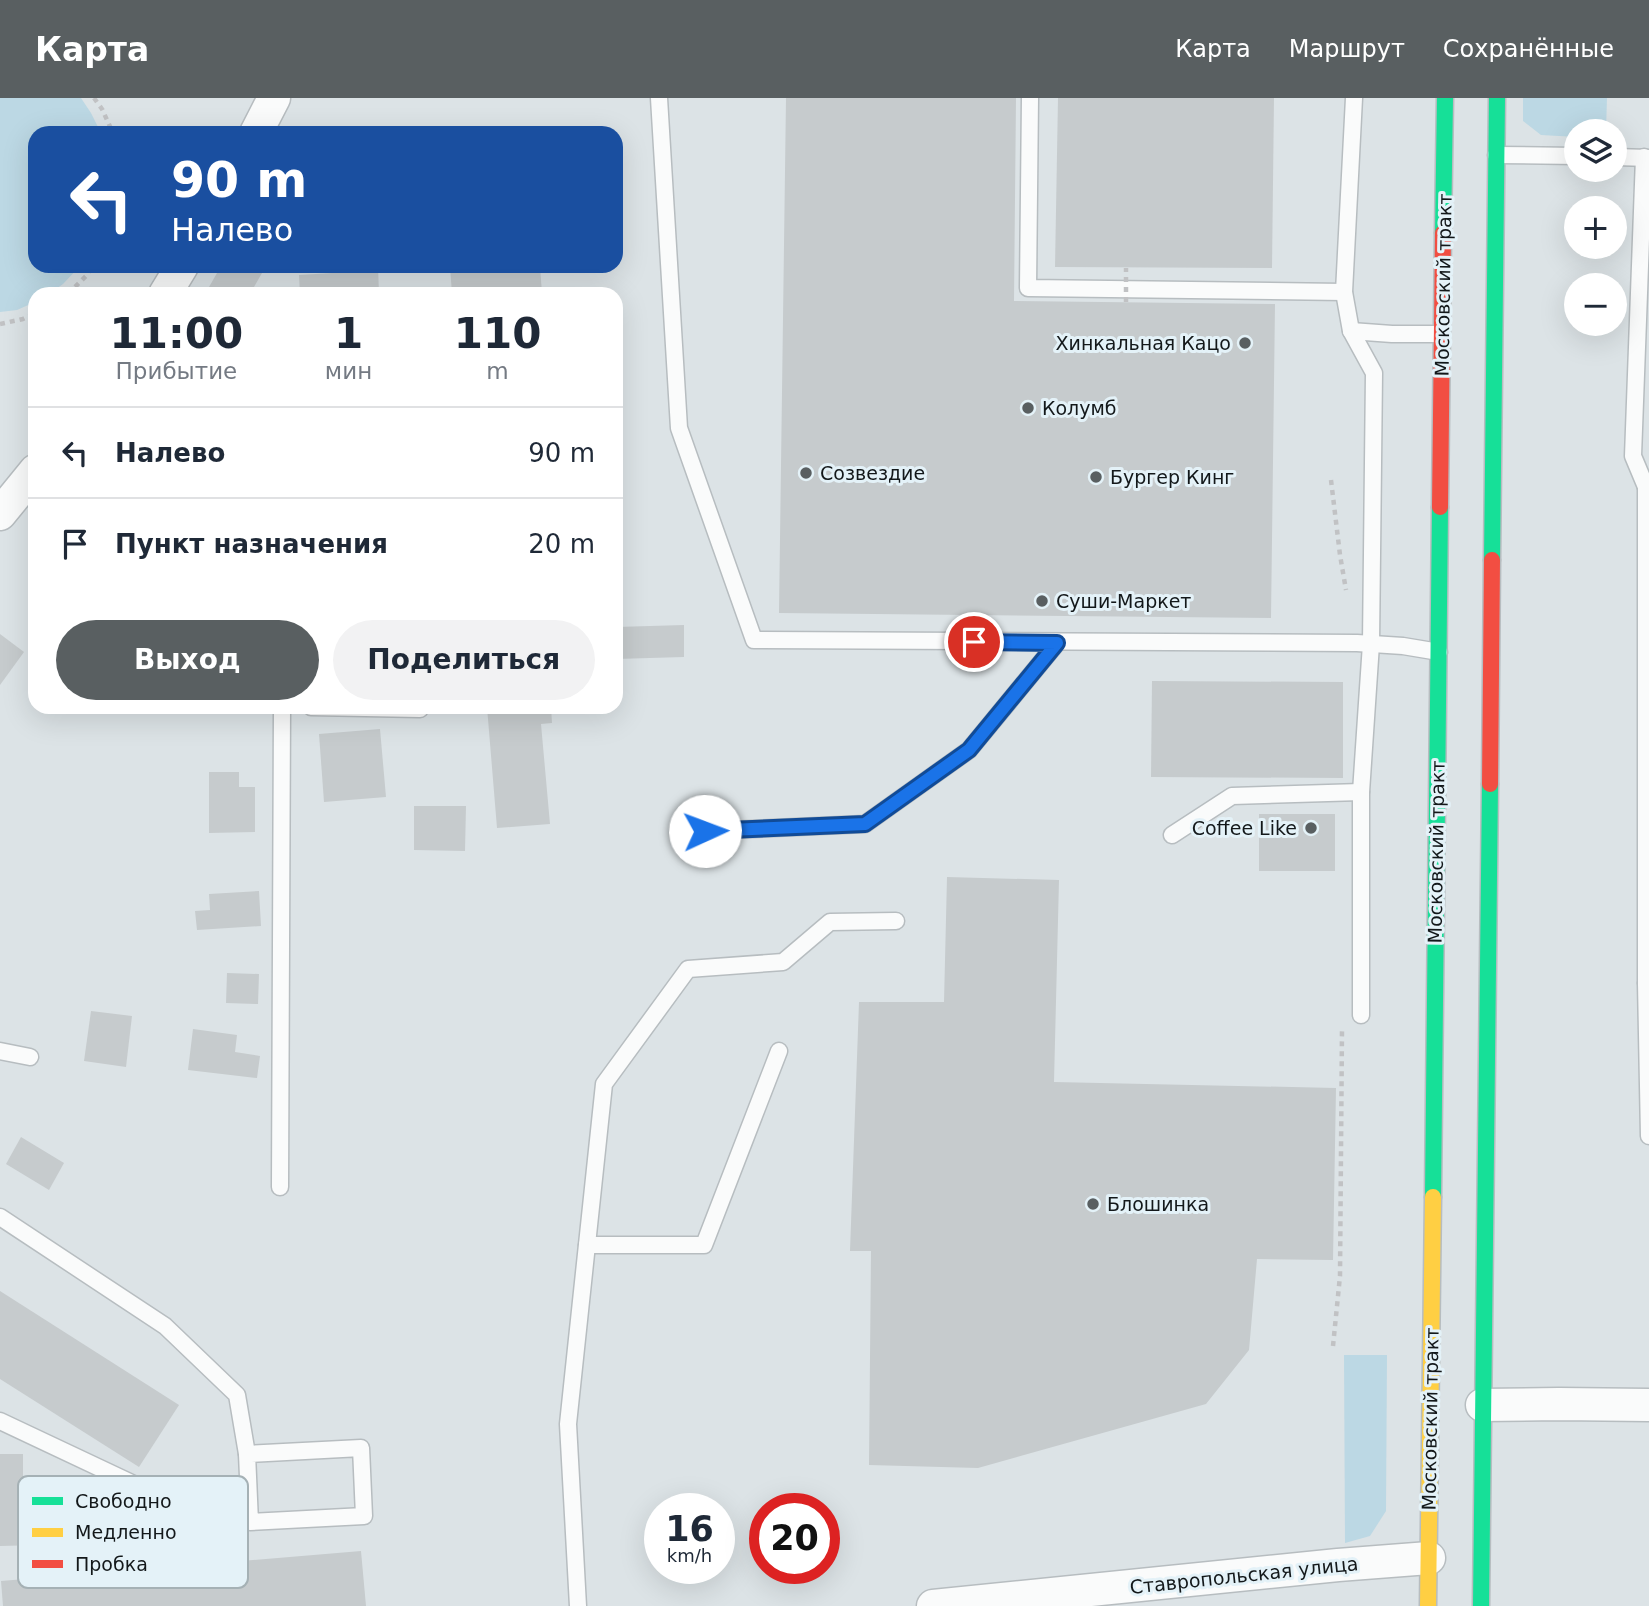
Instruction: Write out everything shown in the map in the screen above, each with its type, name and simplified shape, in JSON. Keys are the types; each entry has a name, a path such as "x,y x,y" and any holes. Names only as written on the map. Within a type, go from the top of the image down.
{"main road":[{"name":"Московский тракт","path":"1428,1606 1435,1558 1437,1405 1439,652 1445,98"},
{"path":"1480,1606 1475,1555 1475,1405 1497,98"}],"street":[{"path":"260,126 274,98"},
{"path":"0,514 28,480"},
{"path":"1475,1405 1649,1405"},
{"name":"Ставропольская улица","path":"933,1606 1338,1565 1435,1558"}],"lane":[{"path":"659,98 679,428 754,640 1371,644 1439,652"},
{"path":"1030,98 1028,288 1344,292"},
{"path":"1354,98 1344,292 1351,331 1374,373 1371,644 1361,792 1361,1016"},
{"path":"1496,155 1564,156"},
{"path":"1627,157 1647,158 1633,456 1648,487 1649,1136"},
{"path":"1351,331 1442,334"},
{"path":"705,831 865,824 969,750 1057,643"},
{"path":"280,1187 282,714"},
{"path":"1172,835 1232,796 1361,792"},
{"path":"578,1606 568,1424 604,1084 688,969 783,962 830,922 896,921"},
{"path":"0,1051 30,1057"},
{"path":"587,1245 704,1245 779,1051"},
{"path":"0,1217 165,1326 237,1395 247,1454 248,1476"},
{"path":"0,1421 117,1476"},
{"path":"247,1454 361,1448 364,1516 250,1522 248,1485"}],"path":[{"path":"94,98 110,126"},
{"path":"1126,268 1126,302"},
{"path":"75,287 88,273"},
{"path":"0,324 28,316"}],"shaded area":[{"path":"0,98 81,98 98,126 28,126 28,273 73,273 59,287 28,287 28,305 17,310 0,312"},
{"path":"1523,98 1607,98 1606,119 1564,119 1564,136 1541,135 1523,121"},
{"path":"1344,1355 1387,1355 1386,1511 1370,1536 1345,1543"}],"building":[{"name":"Колумб","path":"786,98 1016,98 1014,301 1275,304 1271,618 779,613"},
{"path":"1058,98 1274,98 1272,268 1055,267"},
{"path":"217,273 262,273 254,287 209,287"},
{"path":"378,273 379,287 300,287 299,275"},
{"path":"450,273 540,273 542,287 452,287"},
{"path":"684,625 684,657 623,659 623,627"},
{"path":"0,634 24,652 0,685"},
{"path":"1152,681 1343,682 1343,778 1151,777"},
{"path":"488,714 551,714 552,723 541,724 550,824 497,828"},
{"path":"380,729 386,797 324,802 319,734"},
{"path":"209,772 239,772 239,787 255,787 255,832 209,833"},
{"path":"414,806 466,806 465,851 414,850"},
{"path":"1259,814 1335,814 1335,871 1259,871"},
{"name":"Блошинка","path":"947,877 1059,880 1054,1082 1336,1088 1333,1260 1257,1259 1249,1350 1206,1404 978,1468 869,1465 871,1251 850,1251 859,1002 944,1002"},
{"path":"259,891 261,926 197,930 195,911 210,910 209,894"},
{"path":"227,973 259,974 258,1004 226,1003"},
{"path":"91,1011 132,1016 126,1067 84,1061"},
{"path":"193,1029 237,1035 235,1052 260,1056 257,1078 188,1070"},
{"path":"21,1137 64,1163 49,1190 6,1164"},
{"path":"0,1291 179,1405 139,1467 0,1379"},
{"path":"0,1454 23,1454 23,1476 18,1476 18,1546 0,1546"},
{"path":"361,1551 366,1606 3,1606 1,1581 18,1580 18,1588 248,1588 248,1560"}],"traffic: fast":[{"path":"1443,233 1445,98"},
{"path":"1492,560 1497,98"},
{"path":"1433,1197 1440,507"},
{"path":"1481,1606 1490,784"}],"traffic: slow":[{"path":"1428,1606 1433,1197"}],"traffic: jam":[{"path":"1440,507 1443,233"},
{"path":"1490,784 1492,560"}],"place":[{"name":"Хинкальная Кацо","path":"1245,343"},
{"name":"Колумб","path":"1028,408"},
{"name":"Созвездие","path":"806,473"},
{"name":"Бургер Кинг","path":"1096,477"},
{"name":"Суши-Маркет","path":"1042,601"},
{"name":"Coffee Like","path":"1311,828"},
{"name":"Блошинка","path":"1093,1204"}],"route":[{"path":"705,831 865,824 969,750 1057,643 974,642"}]}
